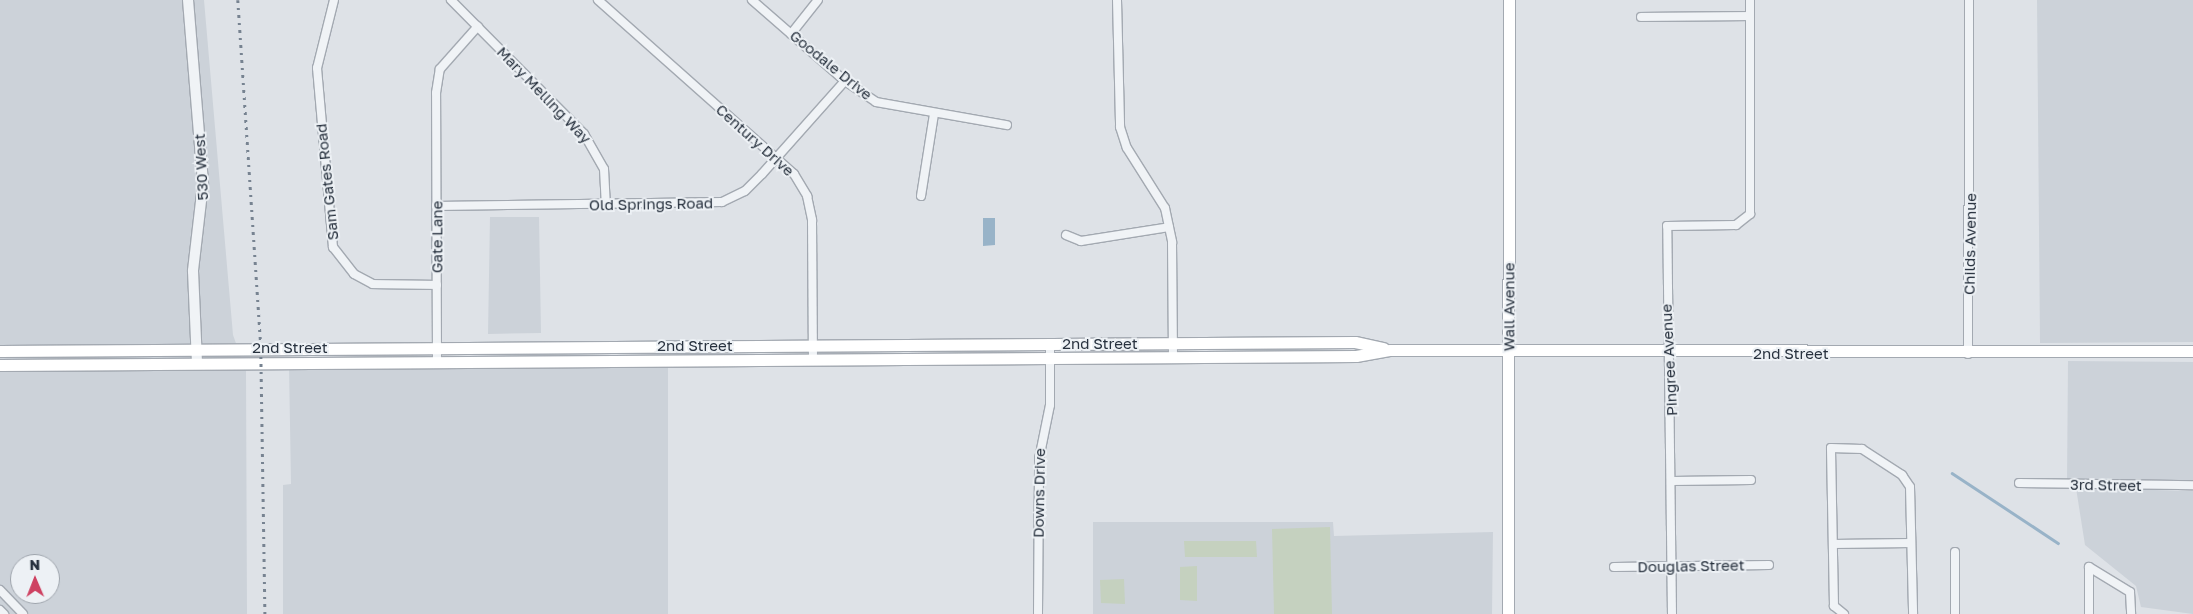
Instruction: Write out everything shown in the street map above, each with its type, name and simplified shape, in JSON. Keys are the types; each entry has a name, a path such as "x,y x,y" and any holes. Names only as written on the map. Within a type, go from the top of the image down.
{"main road":[{"name":"Wall Avenue","path":"1508,614 1509,0"},
{"name":"2nd Street","path":"0,351 1355,342 1390,350"},
{"name":"2nd Street","path":"0,365 1356,356 1390,350 1968,354 2193,351"}],"street":[{"name":"530 West","path":"188,0 204,184 193,271 198,363"},
{"name":"Sam Gates Road","path":"334,0 316,68 333,247 354,274 374,284 437,285"},
{"name":"Mary Melling Way","path":"451,0 594,146 604,169 606,205"},
{"name":"Century Drive","path":"598,0 776,157 802,189 812,220 813,359"},
{"name":"Goodale Drive","path":"752,0 845,81 876,102 934,114 1007,125"},
{"path":"792,34 818,0"},
{"path":"1117,0 1120,127 1127,148 1165,208 1169,227 1173,357"},
{"name":"Pingree Avenue","path":"1672,614 1672,480 1667,226 1736,225 1750,214 1750,0"},
{"name":"Childs Avenue","path":"1968,354 1971,133 1969,0"},
{"path":"1641,17 1750,16"},
{"name":"Gate Lane","path":"438,361 436,112 440,69 478,26"},
{"name":"Old Springs Road","path":"436,206 722,202 745,191 845,81"},
{"path":"922,196 934,114"},
{"path":"1066,235 1082,241 1169,227"},
{"name":"Downs Drive","path":"1038,614 1039,459 1050,405 1050,344"},
{"path":"1844,614 1834,606 1831,448 1862,449 1902,475 1910,487 1914,614"},
{"path":"1672,480 1751,480"},
{"name":"3rd Street","path":"2019,484 2193,485"},
{"path":"1833,544 1911,543"},
{"path":"1955,614 1956,552"},
{"name":"Douglas Street","path":"1614,566 1769,565"},
{"path":"2089,614 2089,566 2130,592 2131,614"},
{"path":"0,590 23,614"},
{"path":"0,610 4,614"}],"shaded area":[{"path":"0,0 204,0 233,335 246,371 247,614 0,614"},
{"path":"2037,0 2193,0 2193,342 2040,343"},
{"path":"490,217 539,217 541,333 488,334"},
{"path":"2068,361 2193,362 2193,482 2067,482"},
{"path":"668,363 668,614 283,614 283,485 291,484 289,365"},
{"path":"2076,488 2193,491 2193,614 2141,607 2136,586 2085,545"},
{"path":"1093,522 1333,522 1334,536 1493,532 1492,614 1093,614"}],"green space":[{"path":"1330,527 1332,614 1274,614 1272,529"},
{"path":"1184,541 1256,541 1257,557 1185,557"},
{"path":"1197,566 1197,601 1180,600 1180,567"},
{"path":"1124,579 1125,604 1101,603 1100,580"}],"water":[{"path":"983,218 995,218 995,245 983,246"}],"waterway":[{"path":"1952,473 2058,543"}],"railway":[{"path":"238,0 261,349 265,614"}]}
